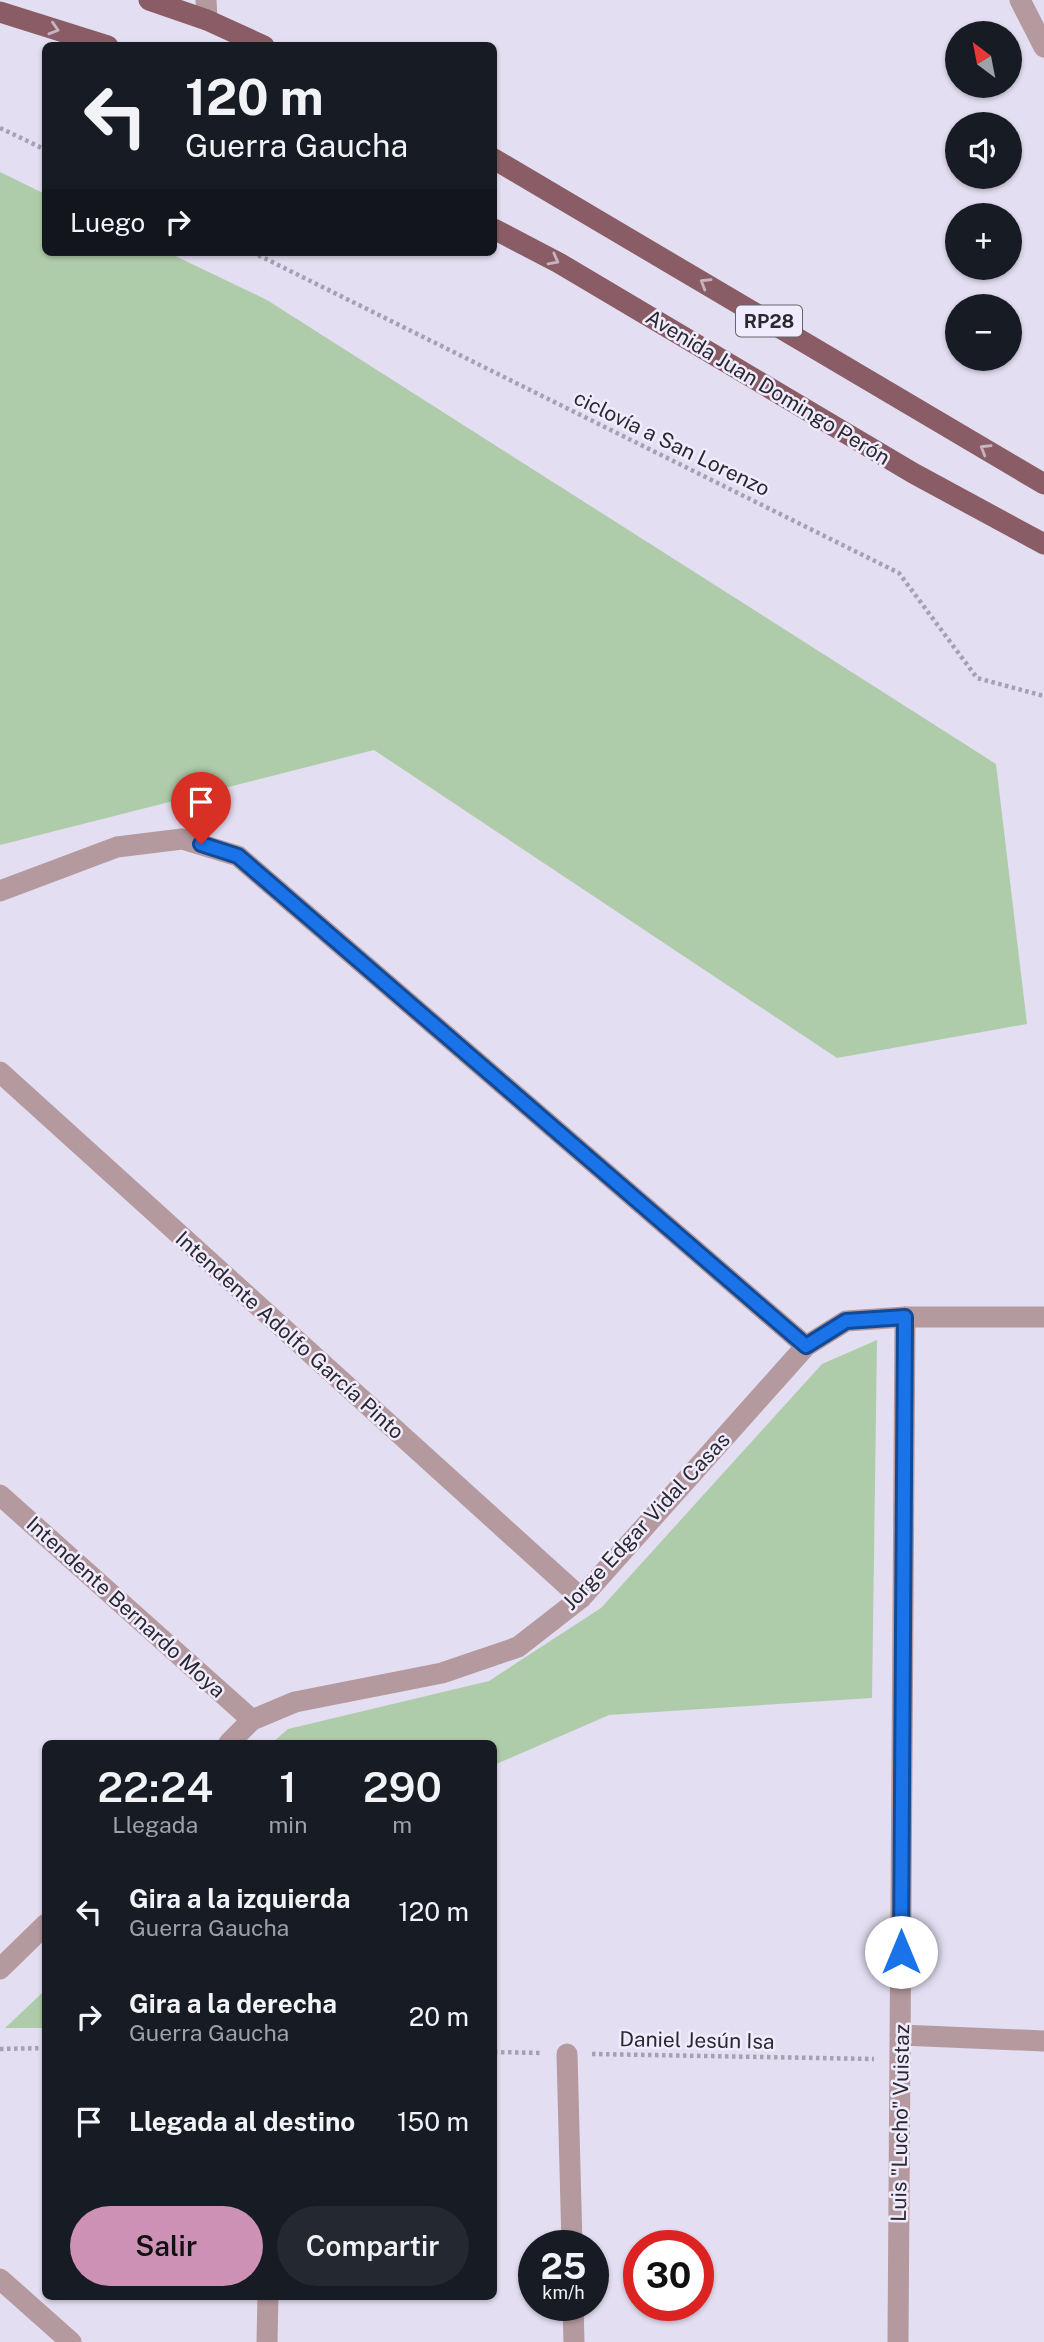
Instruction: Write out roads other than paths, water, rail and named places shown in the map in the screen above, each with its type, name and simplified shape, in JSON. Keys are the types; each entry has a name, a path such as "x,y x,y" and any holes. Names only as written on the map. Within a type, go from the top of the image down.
{"main road":[{"path":"149,0 206,10 258,42"},
{"path":"0,12 95,42"},
{"name":"RP28","path":"497,161 1044,484"},
{"name":"Avenida Juan Domingo Perón","path":"497,231 559,263 913,473 1044,544"}],"street":[{"path":"1020,0 1041,35"},
{"path":"0,891 117,847 182,839 238,856 806,1346"},
{"name":"Intendente Adolfo García Pinto","path":"0,1072 581,1598"},
{"name":"Jorge Edgar Vidal Casas","path":"232,1740 253,1720 295,1702 442,1673 518,1647 581,1598 806,1346 846,1321 905,1317 1044,1317"},
{"name":"Luis \"Lucho\" Vuistaz","path":"898,2342 905,1317"},
{"name":"Intendente Bernardo Moya","path":"0,1495 253,1720"},
{"path":"4,1957 42,1927"},
{"path":"901,2035 1044,2041"},
{"path":"567,2054 572,2230"},
{"path":"0,2279 71,2342"},
{"path":"267,2342 268,2300"},
{"path":"573,2321 574,2342"}]}
